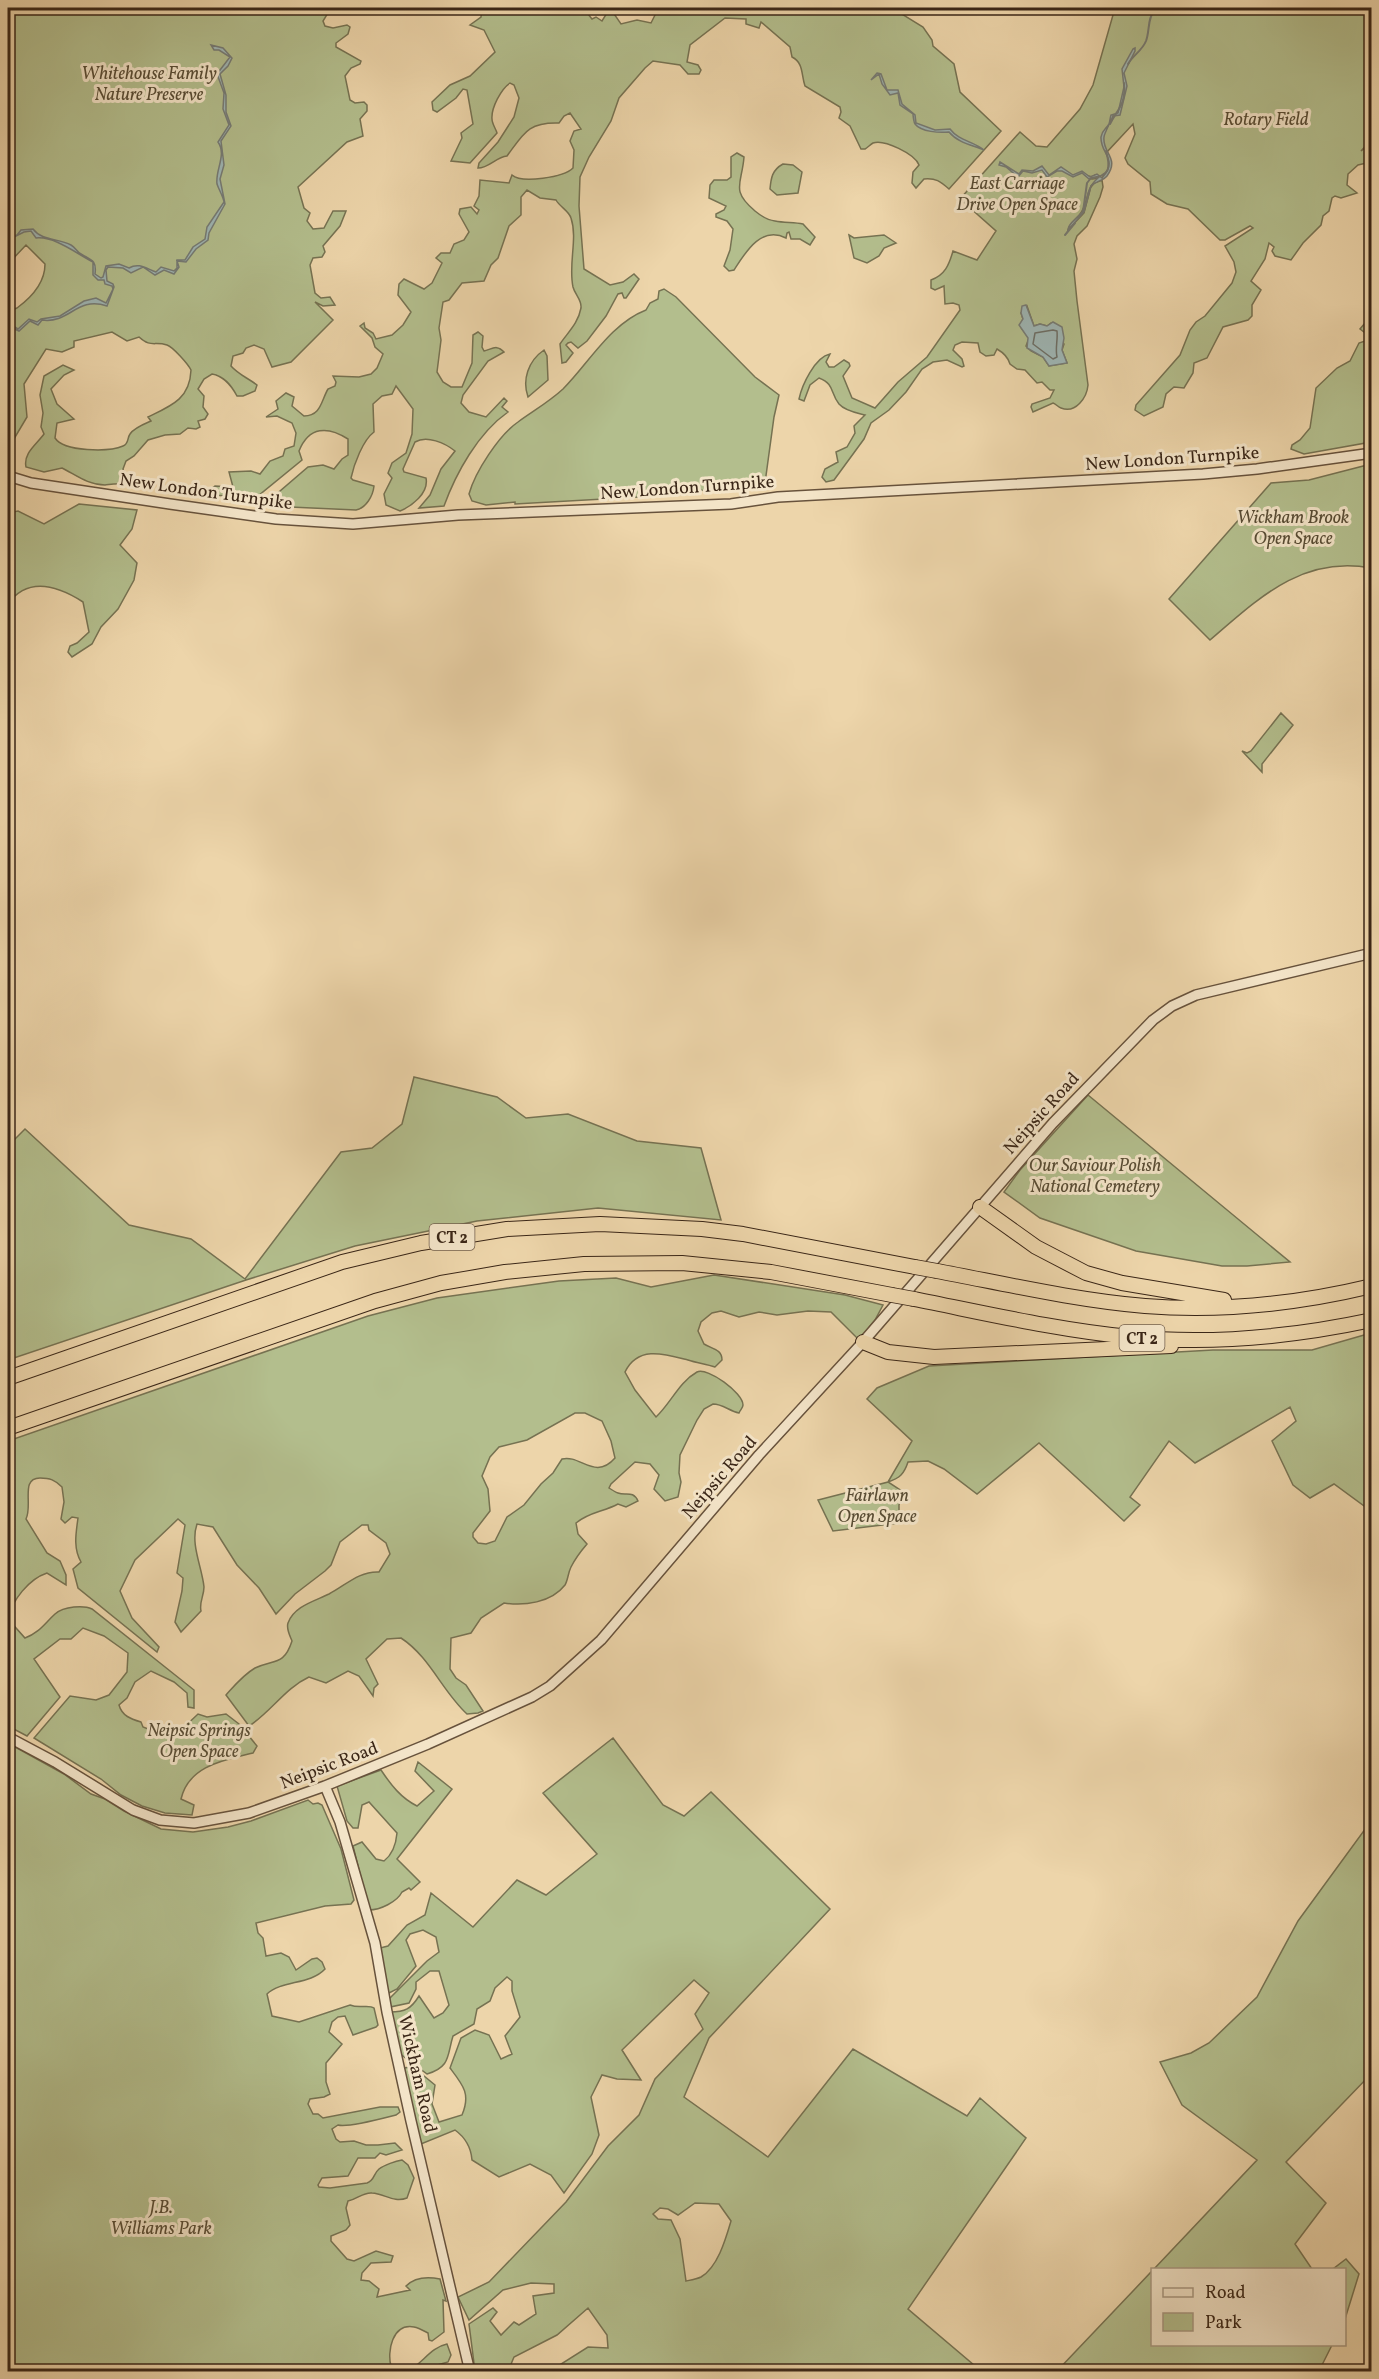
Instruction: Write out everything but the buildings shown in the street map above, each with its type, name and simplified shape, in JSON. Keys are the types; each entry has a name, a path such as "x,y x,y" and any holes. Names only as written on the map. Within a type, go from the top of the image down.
{"highway":[{"path":"980,1207 1042,1251 1091,1275 1179,1294 1249,1301 1261,1305"},
{"name":"CT 2","path":"8,1378 332,1265 403,1246 492,1231 580,1224 683,1228 743,1234 1074,1297 1128,1304 1197,1308 1261,1305 1313,1298 1371,1286"},
{"name":"CT 2","path":"8,1428 368,1303 425,1287 499,1273 584,1264 682,1263 777,1273 1103,1334 1157,1339 1218,1339 1292,1334 1371,1320"},
{"path":"863,1342 888,1352 948,1357 1154,1348 1218,1339"}],"street":[{"name":"New London Turnpike","path":"8,476 30,483 182,506 276,519 353,524 458,515 731,504 778,497 1225,472 1371,453"},
{"name":"Neipsic Road","path":"8,1737 133,1810 171,1822 194,1824 234,1817 326,1786 428,1744 519,1703 550,1686 564,1676 601,1640 759,1455 863,1342 1078,1095 1153,1020 1172,1006 1196,994 1371,953"},
{"name":"Wickham Road","path":"326,1786 340,1822 375,1943 387,2012 411,2121 470,2372"}],"green space":[{"name":"Whitehouse Family Nature Preserve","path":"8,8 331,8 323,21 325,26 333,28 347,25 350,27 348,34 336,43 336,47 361,61 345,76 350,100 355,103 364,102 367,105 367,111 360,119 363,136 347,142 298,187 304,208 310,213 307,221 313,229 324,228 333,211 346,211 340,226 323,246 325,252 322,257 313,258 310,265 315,293 321,298 330,297 335,305 323,306 315,302 333,320 291,362 272,367 264,349 254,345 246,348 243,353 233,356 231,366 257,385 255,391 237,396 224,379 212,374 204,379 198,389 204,396 203,407 208,414 205,419 198,421 200,427 188,428 180,434 148,440 134,456 126,461 123,469 126,484 99,485 62,468 44,472 26,467 29,453 44,434 41,427 43,413 40,395 44,376 63,365 74,370 64,375 51,389 57,404 74,419 57,423 55,438 60,443 87,450 116,448 125,445 132,432 151,421 148,417 178,400 187,388 191,370 167,345 150,343 139,337 127,341 112,332 74,341 74,347 62,352 46,349 24,384 27,417 8,449 8,308 12,310 17,308 28,299 43,277 45,264 26,245 8,264"},
{"path":"482,8 575,8 584,9 592,19 596,17 602,21 610,8 621,24 637,20 651,23 657,11 655,8 895,8 923,27 932,40 933,46 954,64 960,92 1001,131 949,189 932,179 924,179 916,188 912,183 913,172 919,165 912,156 891,145 878,142 861,149 850,126 839,118 840,107 805,86 799,63 792,57 790,47 761,22 759,28 746,24 746,19 725,18 690,45 687,62 698,65 701,70 699,74 688,74 680,65 653,61 645,68 619,98 611,121 589,157 580,177 579,206 584,269 610,285 623,282 634,274 639,279 626,298 622,293 618,294 606,316 587,341 578,348 571,342 568,343 566,345 573,353 566,362 562,363 560,344 575,323 581,308 572,278 573,226 570,216 556,200 540,198 527,190 521,197 521,215 509,226 498,258 491,265 484,281 462,283 449,300 443,302 437,372 443,382 451,387 462,387 472,363 473,335 478,332 483,336 484,351 497,348 504,352 488,361 463,395 461,403 469,412 486,417 504,398 507,401 502,407 508,412 487,431 469,455 444,506 419,508 430,495 441,469 455,451 441,443 425,439 415,442 403,469 404,472 426,478 425,489 410,506 400,511 386,505 384,494 392,478 388,473 392,463 406,453 412,434 413,409 396,386 392,394 382,396 373,404 374,432 363,446 352,472 353,480 374,486 368,501 360,509 268,506 265,504 308,467 323,465 334,469 348,455 348,439 326,430 308,437 299,451 302,460 253,500 207,495 207,492 215,486 233,487 229,472 251,471 260,474 270,461 283,456 285,449 294,446 296,433 292,423 277,416 266,417 278,409 276,401 286,393 294,397 292,406 304,416 310,415 320,407 328,389 335,386 333,376 359,377 371,374 377,368 383,354 360,326 364,323 365,328 373,333 376,339 392,335 403,325 411,312 398,295 399,284 404,279 424,289 432,283 442,263 436,258 441,253 450,253 454,244 464,240 469,232 459,214 460,209 471,207 477,214 479,210 474,206 479,196 480,180 509,183 512,175 524,179 543,178 561,174 573,168 574,150 570,141 574,131 581,129 570,113 564,116 559,123 540,124 533,127 523,135 507,156 478,168 479,163 498,142 514,117 519,98 514,85 510,83 500,94 493,110 492,121 497,133 470,163 451,161 462,138 461,133 473,124 467,90 463,89 456,98 437,112 433,110 432,102 450,85 470,76 495,52 484,30 470,25 481,17"},
{"path":"1115,8 1371,8 1371,140 1361,151 1371,144 1371,162 1358,165 1348,174 1347,185 1357,193 1332,198 1329,211 1323,216 1321,225 1303,243 1291,260 1275,256 1272,251 1274,247 1269,243 1265,259 1251,281 1261,290 1252,305 1252,316 1248,320 1223,327 1207,358 1194,363 1193,373 1184,388 1174,387 1166,394 1163,407 1144,416 1135,410 1136,405 1180,355 1190,330 1196,322 1205,316 1232,283 1236,272 1234,262 1225,246 1253,228 1250,226 1225,240 1220,240 1188,209 1167,204 1151,194 1150,182 1128,164 1125,158 1135,134 1133,124 1107,152 1109,166 1105,175 1102,178 1085,175 1092,179 1100,178 1094,183 1102,180 1103,187 1100,197 1087,226 1077,236 1074,244 1077,259 1074,271 1088,385 1080,403 1076,407 1066,409 1053,403 1033,412 1032,404 1050,398 1054,390 1050,390 1042,382 1037,383 1025,370 1017,369 1010,364 1005,355 997,349 994,355 986,356 980,352 978,343 962,342 955,345 953,350 962,359 964,366 947,360 933,362 922,369 906,392 889,410 871,423 864,439 834,480 826,482 822,477 825,469 838,462 836,452 847,447 855,433 854,426 865,415 842,406 836,400 828,383 819,378 810,385 804,401 799,399 810,372 824,356 830,354 826,362 829,367 834,367 844,360 850,366 843,376 852,398 875,408 898,382 927,357 960,310 959,305 945,304 944,286 935,290 931,288 931,280 946,269 953,251 977,260 996,231 960,199 1020,132 1036,146 1047,147 1080,109 1093,85","holes":["1090,188 1084,213 1068,230 1082,211","1027,306 1034,326 1040,324 1047,326 1051,323 1064,344 1062,350 1067,363 1049,366 1043,357 1026,346 1029,338 1021,327 1023,319 1021,313"]},
{"path":"737,153 744,157 739,186 742,198 747,204 769,220 803,224 815,237 810,245 800,239 791,239 789,232 786,238 769,235 761,238 749,249 734,270 729,271 724,266 730,250 733,229 727,221 716,217 716,214 724,210 726,206 709,198 710,185 714,180 727,180 731,177 731,157"},
{"path":"783,164 793,165 802,172 798,193 777,195 770,189 776,169"},
{"path":"849,235 854,238 884,235 896,243 884,248 879,256 867,263 854,258"},
{"path":"664,289 676,297 755,377 779,395 763,486 712,491 697,490 693,494 515,504 515,502 486,505 472,501 469,494 472,485 503,436 563,389 611,334 633,316 646,310 650,303 658,299 659,291"},
{"path":"1371,316 1371,442 1304,454 1291,449 1292,445 1300,440 1310,428 1316,388 1337,368 1350,361 1359,343 1368,340 1369,336 1360,329"},
{"path":"544,350 547,356 548,380 528,397 526,378 530,365"},
{"name":"Wickham Brook Open Space","path":"1371,464 1371,568 1346,566 1323,568 1302,574 1264,596 1210,640 1169,599 1271,483 1309,480"},
{"path":"79,504 137,510 132,529 120,545 137,563 134,580 118,609 101,627 92,644 72,657 68,652 70,646 89,632 83,602 64,592 44,586 25,590 16,595 8,604 8,513 18,511 44,524"},
{"path":"1281,713 1293,725 1262,764 1262,772 1242,751 1247,753 1251,751"},
{"path":"414,1077 497,1097 526,1118 568,1114 637,1141 701,1148 721,1220 598,1208 477,1221 355,1246 8,1360 8,1146 25,1129 129,1225 191,1239 245,1279 341,1152 372,1148 402,1124"},
{"name":"Our Saviour Polish National Cemetery","path":"1088,1095 1290,1262 1222,1266 1136,1251 1040,1218 1004,1192 1020,1170"},
{"path":"714,1275 845,1295 883,1305 875,1320 859,1340 831,1312 808,1311 777,1315 759,1312 739,1317 721,1311 712,1313 701,1322 698,1331 704,1344 722,1356 722,1360 715,1367 661,1354 645,1355 630,1363 625,1372 635,1390 656,1417 685,1381 702,1371 716,1377 731,1388 741,1400 743,1407 739,1413 717,1404 704,1409 680,1455 681,1482 678,1497 665,1501 654,1489 659,1475 650,1464 635,1462 609,1488 618,1493 632,1494 638,1501 626,1507 618,1504 576,1523 578,1534 587,1544 574,1561 565,1585 559,1591 537,1602 504,1603 481,1618 471,1633 451,1638 450,1669 456,1678 466,1685 483,1711 478,1713 467,1714 428,1664 401,1638 387,1639 366,1659 378,1684 374,1688 373,1696 359,1676 348,1671 326,1683 309,1677 293,1687 249,1726 226,1695 239,1680 255,1668 278,1660 286,1654 292,1641 288,1623 295,1612 359,1576 379,1572 390,1554 386,1543 369,1530 368,1525 362,1525 340,1542 331,1565 295,1594 276,1614 259,1588 237,1565 213,1527 197,1524 195,1539 204,1587 201,1611 181,1632 175,1622 182,1591 183,1578 177,1573 185,1525 178,1519 135,1560 120,1591 132,1618 159,1647 157,1652 78,1588 73,1569 81,1562 76,1546 78,1518 72,1517 65,1523 61,1519 64,1502 62,1487 50,1479 34,1479 30,1482 29,1487 26,1519 47,1553 60,1561 66,1575 66,1585 47,1573 40,1576 22,1591 8,1619 8,1441 368,1316 437,1298 559,1281 616,1278 651,1287","holes":["575,1413 585,1413 602,1421 611,1441 615,1458 601,1467 594,1467 569,1458 562,1459 553,1473 524,1505 507,1517 495,1541 486,1544 478,1543 473,1533 490,1511 488,1489 482,1476 490,1457 499,1447 527,1440"]},
{"path":"1371,1333 1371,1511 1334,1484 1310,1498 1293,1485 1272,1441 1296,1421 1290,1407 1195,1463 1169,1441 1130,1497 1140,1505 1124,1521 1039,1443 977,1494 944,1469 928,1461 908,1462 901,1475 888,1482 912,1441 867,1399 877,1388 929,1366 1213,1350 1312,1350"},
{"name":"Fairlawn Open Space","path":"888,1482 902,1491 899,1523 833,1531 818,1500"},
{"name":"Neipsic Springs Open Space","path":"84,1607 92,1609 194,1690 194,1708 188,1707 187,1693 174,1682 151,1671 135,1682 127,1698 119,1705 125,1714 153,1731 181,1730 198,1714 207,1717 226,1714 239,1724 257,1746 253,1753 210,1766 192,1778 181,1799 194,1805 192,1815 165,1813 142,1806 121,1795 101,1779 34,1738 70,1696 96,1700 109,1695 127,1672 128,1653 104,1636 83,1628 71,1639 60,1639 34,1659 60,1697 27,1736 8,1726 8,1619 25,1638 38,1631 59,1611"},
{"path":"613,1738 663,1805 684,1816 711,1792 830,1909 709,2038 684,2097 768,2157 853,2049 967,2116 980,2098 1026,2138 908,2309 981,2371 550,2371 588,2347 608,2348 607,2335 588,2308 557,2335 514,2357 510,2371 475,2371 469,2324 493,2308 497,2312 490,2321 501,2335 514,2322 519,2325 536,2314 533,2296 554,2293 554,2284 531,2283 503,2290 469,2320 458,2297 489,2282 566,2202 608,2146 639,2115 655,2079 703,2029 695,2014 709,1993 694,1980 622,2050 641,2080 617,2079 602,2075 591,2097 599,2135 592,2154 564,2193 551,2175 530,2164 499,2177 472,2160 467,2143 455,2130 421,2144 403,2068 413,2067 435,2085 432,2104 439,2122 462,2115 466,2095 450,2068 461,2038 475,2030 489,2035 501,2059 512,2054 505,2036 520,2017 512,1991 512,1981 507,1977 495,1988 490,2001 477,2009 474,2024 453,2036 444,2064 427,2074 399,2053 390,2012 407,2009 419,1996 434,2018 443,2013 449,2005 439,1971 430,1971 416,1982 416,1989 409,2003 390,2007 388,2000 439,1952 436,1937 423,1930 410,1934 406,1940 416,1966 397,1989 387,1994 380,1948 388,1946 407,1925 425,1915 431,1893 473,1927 517,1880 546,1895 597,1854 543,1793","holes":["695,2203 719,2204 731,2221 727,2236 707,2272 699,2278 686,2281 680,2239 671,2220 658,2219 653,2214 660,2208 668,2209 678,2215"]},
{"name":"J.B. Williams Park","path":"8,1743 64,1774 91,1794 161,1829 193,1832 228,1827 308,1800 313,1804 322,1805 341,1849 354,1900 351,1904 325,1906 256,1923 258,1933 263,1938 266,1956 281,1953 289,1957 296,1970 317,1958 325,1969 312,1978 280,1986 267,1994 272,2016 299,2022 350,2005 374,2008 378,2025 353,2035 345,2016 338,2017 332,2022 329,2032 342,2044 326,2063 326,2082 330,2094 310,2099 308,2104 313,2114 318,2114 323,2118 380,2107 398,2107 400,2112 396,2115 358,2124 338,2125 332,2129 336,2139 340,2142 354,2141 366,2145 395,2143 402,2150 386,2155 380,2153 375,2158 358,2158 348,2176 322,2178 318,2185 330,2188 367,2183 379,2169 387,2165 402,2160 408,2165 414,2178 407,2198 394,2199 369,2193 348,2201 346,2208 350,2225 346,2230 331,2236 331,2241 347,2259 354,2261 376,2251 393,2256 391,2262 371,2263 362,2273 361,2280 369,2281 379,2289 377,2297 410,2290 406,2286 419,2279 440,2279 446,2301 443,2300 444,2332 432,2341 429,2340 428,2333 418,2328 401,2329 393,2340 390,2360 391,2366 410,2370 437,2348 447,2344 451,2355 448,2362 434,2366 429,2372 8,2371"},
{"path":"418,1762 452,1789 397,1859 420,1882 411,1890 409,1888 402,1892 388,1905 369,1910 353,1846 362,1842 376,1859 384,1861 394,1849 397,1833 369,1802 362,1805 358,1828 353,1828 347,1821 337,1786 381,1770 397,1791 417,1806 434,1791 415,1771"},
{"path":"1371,1821 1371,2074 1286,2162 1326,2203 1295,2244 1311,2268 1155,2268 1257,2160 1182,2105 1160,2062 1191,2053 1209,2043 1257,1997 1298,1921"},
{"path":"1346,2259 1359,2274 1346,2316 1346,2268 1334,2268"},
{"path":"1151,2272 1151,2346 1332,2346 1319,2371 1057,2371"}],"water":[{"path":"211,45 223,48 232,58 220,74 226,95 226,112 231,126 221,141 224,165 220,179 225,204 209,233 208,240 196,249 186,262 177,261 185,260 193,247 205,239 207,227 224,202 217,184 221,157 218,142 229,125 223,109 224,93 217,74 230,57 219,50 214,50"},
{"path":"1135,48 1124,73 1127,86 1120,115 1113,116 1104,135 1105,147 1112,165 1111,170 1105,178 1091,186 1099,177 1089,179 1082,173 1073,177 1057,171 1047,177 1042,170 1032,173 1023,171 1018,177 1006,167 999,165 1000,162 1019,174 1022,170 1033,171 1042,166 1049,175 1061,167 1073,175 1082,171 1090,177 1097,174 1102,178 1107,171 1109,161 1101,143 1101,137 1109,124 1111,115 1118,113 1124,87 1122,69"},
{"path":"877,73 881,74 887,90 898,90 902,104 915,115 916,123 935,130 950,129 984,150 961,141 949,132 931,131 918,127 915,123 913,114 900,105 898,93 890,95 882,84 879,74 871,80"},
{"path":"1091,186 1084,212 1068,230 1085,207"},
{"path":"33,229 41,236 71,245 92,262 51,240 36,238 31,231 8,240 8,238 17,235 21,230"},
{"path":"177,261 179,267 174,274 164,270 155,275 143,267 156,272 161,267 174,271 177,268"},
{"path":"93,263 95,274 101,278 106,266 119,264 129,268 143,267 131,273 123,268 108,267 106,270 107,281 114,287 107,306 96,304 80,307 60,318 42,320 38,325 30,321 19,331 8,326 10,324 18,329 29,319 37,322 41,319 60,316 84,301 96,298 106,303 113,289 112,286 105,284 104,280 98,280 93,275"},
{"path":"1026,305 1034,326 1040,324 1047,326 1053,322 1062,327 1064,338 1062,350 1067,363 1049,366 1043,357 1027,348 1028,338 1019,325 1023,319 1022,306"}],"waterway":[{"path":"1128,64 1146,41 1155,9 1176,8"},
{"path":"1110,124 1123,101 1124,83"},
{"path":"1083,212 1087,183 1091,178 1102,175 1108,170 1106,151"},
{"path":"1065,235 1075,223"}],"park label":[{"name":"Rotary Field","path":"1266,119"},
{"name":"East Carriage Drive Open Space","path":"1017,193"}]}
